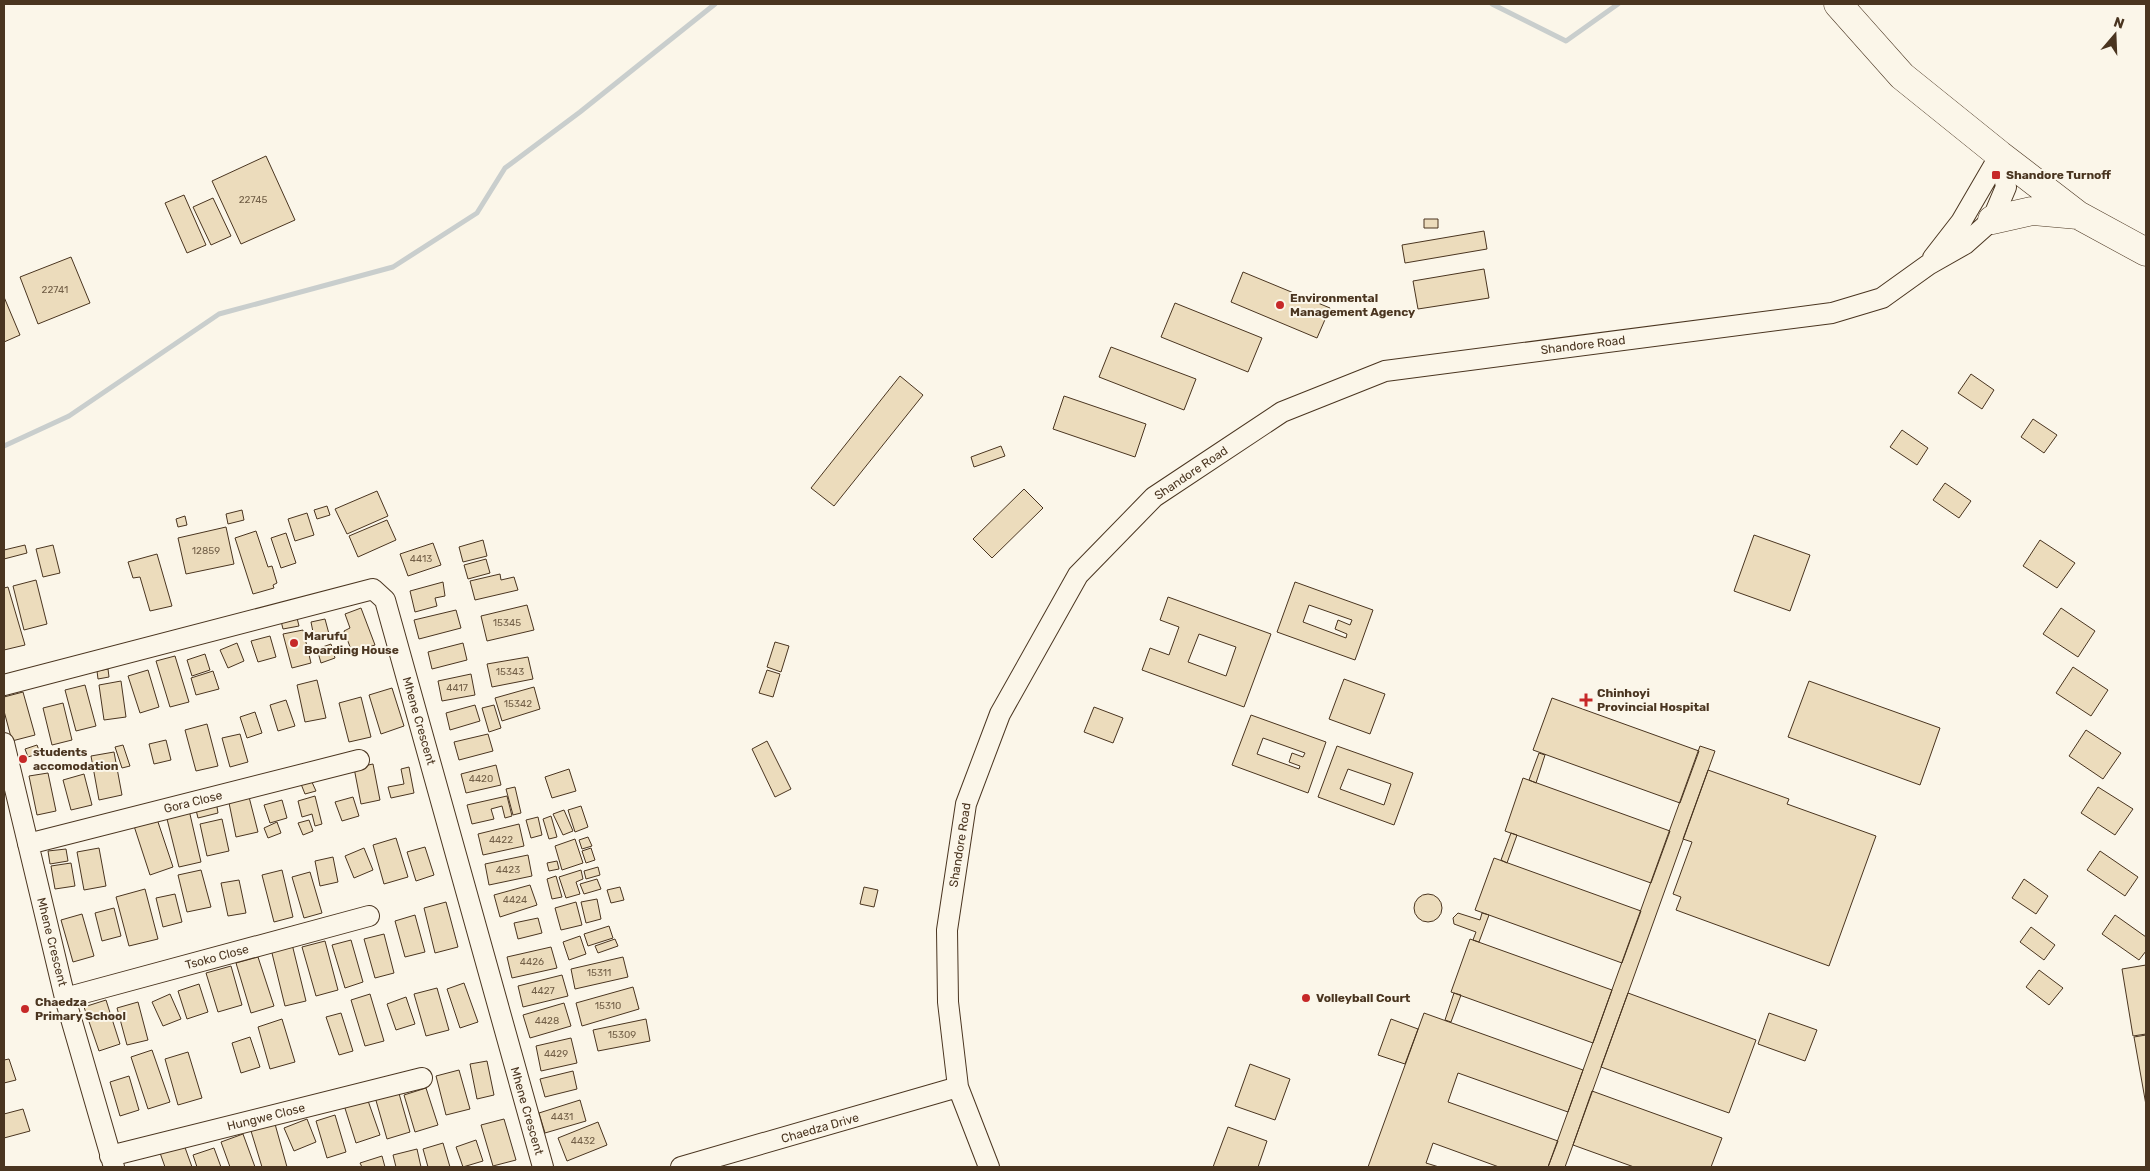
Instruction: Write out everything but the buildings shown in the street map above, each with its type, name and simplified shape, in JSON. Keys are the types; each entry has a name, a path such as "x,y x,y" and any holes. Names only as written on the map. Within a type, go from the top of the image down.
{"highway":[{"path":"1838,4 1902,76 2000,155 2078,215 2146,252"},
{"path":"1992,220 2032,211 2078,215"}],"street":[{"path":"1928,265 1965,244 1992,220 2006,187 2000,155"},
{"path":"1928,265 1961,222 2000,155"},
{"name":"Shandore Road","path":"989,1167 958,1088 948,1002 947,930 966,804 1000,714 1078,575 1154,497 1282,412 1385,371 1832,313 1882,298 1928,265"},
{"name":"Mhene Crescent","path":"4,685 373,589 385,600 543,1167"},
{"name":"Mhene Crescent","path":"4,744 65,998 112,1161"},
{"name":"Gora Close","path":"28,844 359,760"},
{"name":"Tsoko Close","path":"65,998 368,916"},
{"name":"Hungwe Close","path":"112,1161 422,1078"},
{"name":"Chaedza Drive","path":"681,1167 958,1088"}],"waterway":[{"path":"4,446 69,416 219,314 393,267 477,213 505,168 580,112 715,4"},
{"path":"1492,4 1566,41 1618,4"}],"place":[{"name":"Shandore Turnoff","path":"1996,175"},
{"name":"Environmental Management Agency","path":"1280,305"},
{"name":"Marufu Boarding House","path":"294,643"},
{"name":"Chinhoyi Provincial Hospital","path":"1586,700"},
{"name":"students accomodation","path":"23,759"},
{"name":"Volleyball Court","path":"1306,998"},
{"name":"Chaedza Primary School","path":"25,1009"}]}
